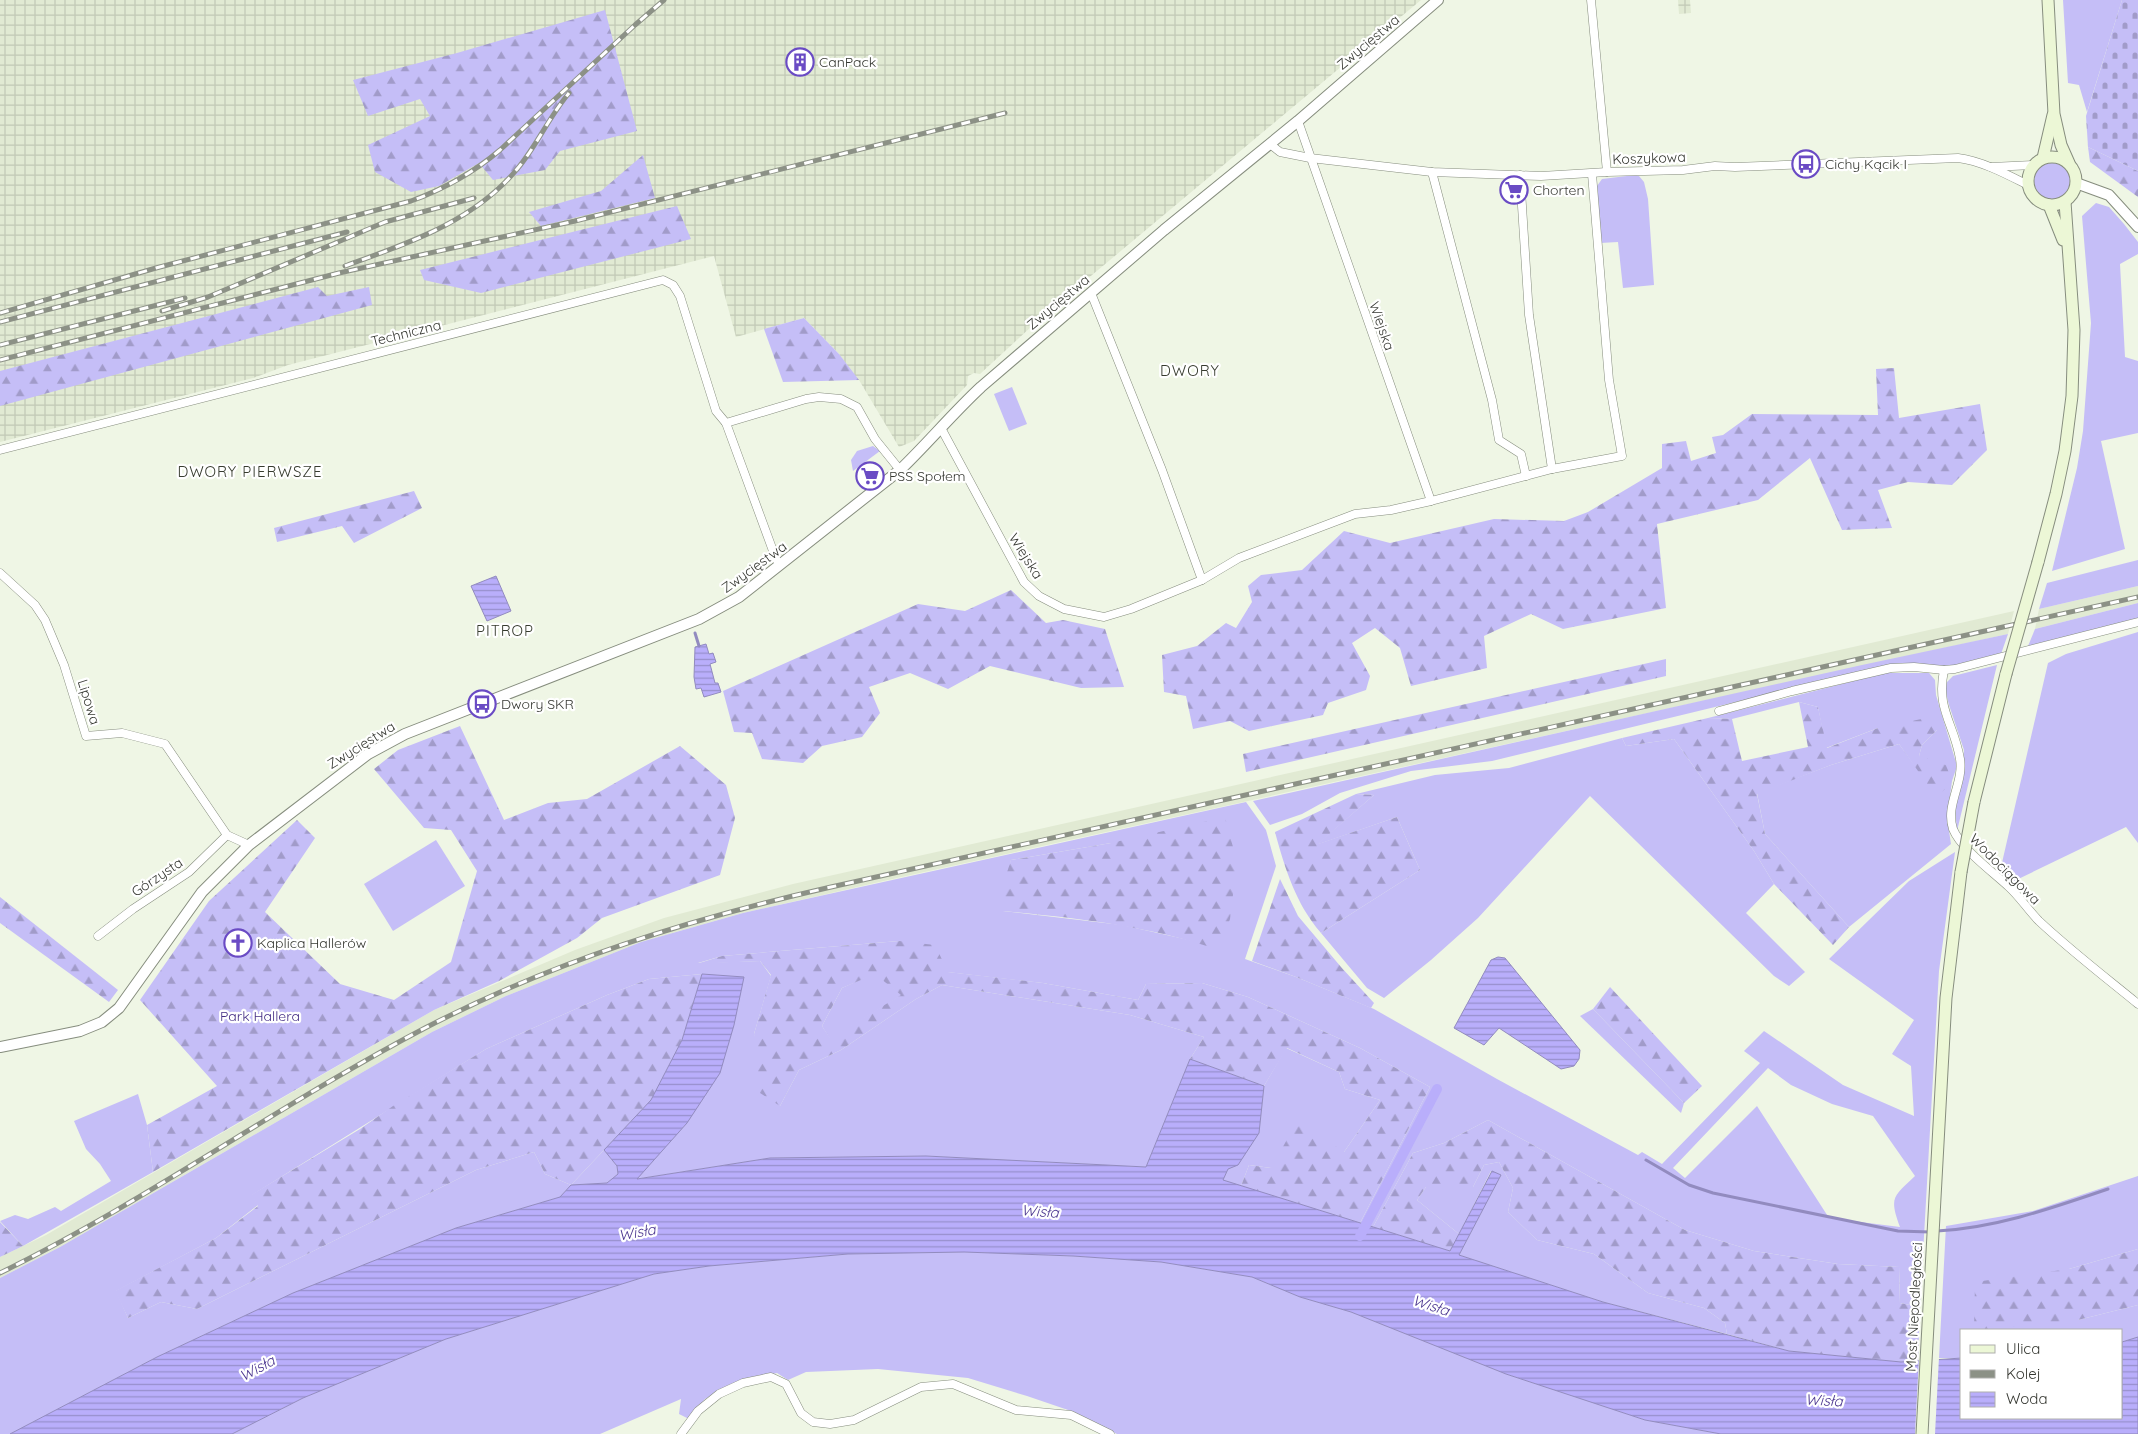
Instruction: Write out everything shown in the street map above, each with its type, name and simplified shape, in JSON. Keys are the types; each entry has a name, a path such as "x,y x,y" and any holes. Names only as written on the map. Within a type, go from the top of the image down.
{"main road":[{"path":"2048,0 2054,114 2061,145 2076,176 2076,183 2071,197 2065,202 2049,205 2034,197 2028,185 2029,173 2033,165 2043,158 2055,157 2069,163"},
{"path":"2043,158 2054,114"},
{"name":"Most Niepodległości","path":"1922,1434 1942,1065 1948,981 1961,872 1974,802 2006,674 2038,562 2065,451 2072,396 2074,330 2065,202"},
{"path":"2049,205 2067,248"}],"street":[{"name":"Zwycięstwa","path":"0,1047 80,1031 102,1022 119,1008 202,892 249,845 332,779 388,742 699,619 739,598 900,470 975,392 1164,230 1298,121 1438,0"},
{"path":"1592,0 1607,172"},
{"path":"1298,121 1310,158"},
{"name":"Koszykowa","path":"1270,144 1280,152 1310,158 1432,172 1542,176 1958,158 1971,160 2028,185"},
{"name":"Wiejska","path":"1310,158 1431,501"},
{"name":"Koszykowa","path":"1989,167 2033,165"},
{"path":"1432,172 1492,400 1499,440 1521,454 1526,476"},
{"name":"Wiejska","path":"941,428 1024,582 1038,596 1064,609 1104,617 1131,609 1202,580 1239,558 1356,514 1391,510 1552,469 1622,456 1609,380 1592,174"},
{"path":"1520,175 1529,315 1552,469"},
{"path":"2076,183 2109,196 2138,227"},
{"name":"Techniczna","path":"0,450 663,280 673,285 680,296 716,411 726,423 773,552 780,565"},
{"path":"1091,293 1162,470 1202,580"},
{"path":"726,423 806,399 819,397 841,398 856,406 875,439 900,470"},
{"name":"Lipowa","path":"0,573 35,605 45,620 64,664 86,736 122,733 148,738 165,744 227,835"},
{"path":"1719,711 1792,691 1891,668 1955,669 2138,622"},
{"name":"Wodociągowa","path":"1944,670 1940,686 1941,702 1961,761 1959,779 1951,806 1953,828 1958,840 2012,890 2038,920 2138,1004"},
{"path":"227,835 249,845"},
{"name":"Górzysta","path":"98,936 133,909 189,872 227,835"},
{"path":"681,1434 698,1411 719,1394 743,1383 771,1377 786,1384 801,1413 814,1422 830,1424 854,1420 921,1387 953,1384 1016,1410 1071,1415 1110,1434"}],"shaded area":[{"path":"0,0 1421,0 1043,316 980,374 974,373 968,376 967,385 914,441 899,447 859,380 857,380 839,354 804,318 736,337 714,256 288,365 253,378 0,442"},
{"path":"1678,0 1690,0 1691,13 1679,14"},
{"path":"2138,586 2138,603 2035,629 2039,609"},
{"path":"2014,611 2008,634 897,878 743,913 641,942 506,996 432,1032 60,1247 0,1278 0,1257 46,1235 434,1010 575,950 664,918 793,884"}],"green space":[{"path":"2063,0 2122,0 2087,112 2079,85 2068,83"},
{"path":"2122,0 2138,0 2138,171 2088,147 2086,116"},
{"path":"605,10 637,131 560,151 545,170 493,180 479,163 439,186 411,192 375,172 368,145 430,116 420,99 368,116 353,80 457,53"},
{"path":"2088,147 2138,171 2138,197 2090,162"},
{"path":"643,155 655,198 541,226 529,212 601,191"},
{"path":"2052,163 2065,168 2070,181 2065,194 2052,199 2039,194 2034,181 2039,168"},
{"path":"1639,176 1644,182 1648,199 1654,285 1623,288 1618,242 1600,243 1597,186 1602,179"},
{"path":"2096,203 2109,207 2138,242 2138,254 2120,264 2125,357 2138,361 2138,433 2101,441 2125,549 2052,571 2077,468 2083,431 2091,323 2082,216"},
{"path":"677,206 691,239 481,293 424,280 420,270"},
{"path":"318,287 327,296 369,287 372,305 0,406 0,371"},
{"path":"804,318 839,354 859,380 783,382 764,329"},
{"path":"1894,368 1899,418 1980,404 1987,450 1952,485 1908,482 1878,490 1892,528 1842,530 1810,458 1758,500 1657,524 1666,608 1563,629 1531,614 1484,636 1487,668 1411,686 1400,648 1375,628 1352,643 1370,676 1366,690 1328,703 1323,715 1249,731 1230,721 1193,729 1186,696 1164,692 1162,655 1197,646 1226,623 1236,628 1252,602 1248,586 1261,575 1302,570 1344,531 1390,543 1494,519 1564,521 1588,512 1662,468 1662,444 1686,441 1691,461 1716,453 1712,437 1723,435 1752,414 1878,415 1876,369"},
{"path":"1012,387 1027,424 1009,431 994,394"},
{"path":"873,446 880,451 853,471 851,460 857,451"},
{"path":"414,491 422,508 354,543 342,526 277,542 274,528"},
{"path":"2138,560 2138,586 2039,609 2047,583"},
{"path":"1011,590 1046,623 1063,620 1105,629 1124,687 1081,688 990,666 948,689 910,673 869,687 880,713 862,737 822,746 803,763 762,759 752,733 734,732 723,691 918,604 965,611"},
{"path":"2138,603 2138,624 2026,651 2035,629"},
{"path":"2138,632 2138,843 2126,827 2012,882 2001,867 2048,663 2066,654"},
{"path":"2008,634 2001,654 1947,667 1892,664 1492,761 1411,771 1340,793 1302,814 1270,825 1253,801 1862,665"},
{"path":"1666,659 1666,676 1246,772 1243,754"},
{"path":"1997,665 1957,831 1955,809 1962,779 1964,750 1944,685 1953,676"},
{"path":"1885,673 1929,673 1935,680 1936,695 1957,766 1952,781 1947,818 1951,844 1849,927 1765,834 1757,793 1831,765 1899,744 1938,797 1919,756 1922,745 1937,730 1878,728 1826,748 1818,707 1799,702 1732,719 1708,718"},
{"path":"1799,702 1818,707 1827,748 1878,728 1931,717 1937,730 1922,745 1919,756 1946,765 1952,781 1937,798 1899,744 1831,765 1757,794 1765,834 1849,927 1833,945 1774,884 1754,851 1674,739 1626,746 1622,738 1708,718 1732,719 1742,761 1808,747"},
{"name":"Park Hallera","path":"460,726 504,820 548,803 587,799 680,746 726,785 735,818 720,875 602,918 577,938 499,981 434,1010 153,1172 147,1125 217,1086 140,1000 209,901 297,820 315,838 265,912 340,984 394,1000 451,962 477,871 451,830 424,828 374,769 398,750"},
{"path":"1622,738 1626,746 1674,739 1754,851 1774,884 1746,913 1805,972 1789,986 1774,976 1590,796 1478,918 1431,960 1384,998 1367,988 1321,933 1420,870 1397,817 1316,845 1374,795 1356,794 1435,775 1509,768"},
{"path":"1356,794 1374,795 1318,844 1397,817 1420,870 1321,933 1312,922 1292,886 1275,832"},
{"path":"1246,802 1266,830 1276,866 1245,959 1296,977 1374,1009 1497,1079 1638,1155 1642,1152 1662,1164 1760,1063 1744,1051 1764,1031 1843,1085 1914,1116 1911,1066 1892,1054 1914,1020 1829,959 1909,881 1955,852 1939,971 1920,1307 1900,1303 1899,1267 1838,1264 1754,1251 1685,1230 1488,1120 1444,1143 1413,1153 1373,1227 1360,1223 1430,1087 1360,1048 1248,997 1202,983 1146,984 1138,1000 1043,983 947,972 899,941 722,956 698,963 760,961 771,976 754,1034 780,1106 799,1070 841,1050 916,999 942,985 1130,1015 1204,1037 1190,1059 1146,1167 926,1156 770,1158 636,1179 687,1123 744,978 702,974 649,979 607,995 486,1049 252,1195 258,1205 216,1238 116,1291 128,1318 161,1302 197,1309 476,1170 534,1152 545,1174 571,1185 560,1197 456,1228 293,1293 157,1357 10,1434 0,1434 0,1278 60,1247 432,1032 506,996 641,942 743,913","holes":["1111,843 1219,949 1198,942 1122,925 1003,911 1011,860","1768,1068 1791,1085 1832,1104 1873,1116 1915,1176 1895,1198 1895,1209 1900,1227 1829,1218 1757,1106 1685,1178 1673,1168"]},
{"path":"1225,817 1237,862 1230,919 1219,950 1140,929 1085,920 1003,911 999,897 1011,860 1111,843"},
{"path":"436,840 465,886 393,931 364,884"},
{"path":"1280,879 1298,916 1374,1003 1371,1008 1252,961"},
{"path":"0,897 118,990 109,1002 0,923"},
{"path":"899,941 935,945 948,972 1043,983 1138,1000 1146,984 1202,983 1248,997 1360,1048 1430,1087 1360,1223 1241,1186 1249,1165 1271,1168 1298,1120 1344,1152 1380,1100 1345,1089 1339,1072 1287,1048 1264,1086 1190,1059 1204,1037 1130,1015 942,985 916,999 841,1050 799,1070 780,1106 760,1093 754,1034 771,975 760,961 696,964 722,956","holes":["875,974 901,995 830,1038 822,1026 842,988"]},
{"path":"875,973 902,995 830,1039 822,1026 842,988"},
{"path":"702,974 682,1040 651,1100 571,1185 545,1174 534,1152 476,1170 197,1309 161,1302 128,1318 115,1291 216,1238 258,1206 251,1195 486,1049 607,995 649,979"},
{"path":"1610,987 1702,1086 1684,1103 1593,1009"},
{"path":"1593,1009 1684,1103 1681,1113 1580,1016"},
{"path":"1286,1048 1339,1072 1345,1089 1380,1100 1344,1152 1271,1168 1249,1165 1241,1186 1222,1180 1228,1169 1259,1133 1264,1086"},
{"path":"138,1094 147,1125 153,1172 23,1246 0,1221 15,1215 28,1219 55,1207 61,1211 111,1181 100,1164 86,1149 74,1121"},
{"path":"1488,1120 1685,1230 1754,1251 1838,1264 1899,1267 1900,1303 1920,1307 1918,1361 1901,1362 1789,1351 1727,1334 1725,1323 1704,1308 1648,1293 1594,1254 1537,1240 1508,1212 1513,1188 1499,1162 1484,1165 1473,1187 1426,1187 1417,1200 1459,1234 1450,1251 1373,1227 1413,1153 1444,1143"},
{"path":"604,1150 617,1166 618,1174 607,1183 571,1185"},
{"path":"1499,1162 1513,1188 1508,1212 1537,1240 1594,1254 1648,1293 1704,1308 1725,1323 1727,1334 1603,1302 1459,1255 1501,1175 1491,1171 1459,1234 1417,1200 1426,1187 1473,1187 1484,1165"},
{"path":"2138,1176 2138,1249 2069,1269 2078,1320 2138,1305 2138,1337 2123,1342 2123,1329 1960,1329 1960,1358 1939,1358 1946,1226 2033,1211"},
{"path":"0,1222 23,1246 0,1257"},
{"path":"2138,1249 2138,1305 2078,1320 1974,1329 1975,1282 2069,1269"},
{"path":"964,1252 1073,1256 1161,1262 1252,1277 1300,1297 1351,1312 1506,1374 1645,1420 1721,1434 1117,1434 1071,1411 968,1378 878,1369 806,1372 788,1380 777,1373 737,1382 705,1399 689,1419 679,1414 681,1399 600,1434 232,1434 303,1398 446,1339 654,1274 709,1266 848,1254"}],"water":[{"path":"496,576 511,611 487,621 471,586"},
{"path":"706,644 709,654 713,653 716,662 710,664 715,683 718,683 721,692 704,697 701,688 696,689 694,677 695,647"},
{"path":"1498,957 1505,958 1580,1050 1579,1059 1574,1066 1561,1069 1499,1028 1484,1045 1454,1028 1491,960"},
{"name":"Wisła","path":"702,974 744,977 734,1025 720,1073 687,1123 637,1179 770,1158 926,1156 1146,1167 1190,1059 1264,1086 1259,1133 1238,1165 1228,1169 1223,1180 1450,1251 1492,1171 1501,1175 1459,1255 1603,1302 1789,1351 1901,1362 1960,1358 1960,1419 2123,1419 2123,1342 2138,1337 2138,1434 1721,1434 1645,1420 1506,1374 1351,1312 1300,1297 1252,1277 1161,1262 1073,1256 964,1252 848,1254 709,1266 654,1274 446,1339 303,1398 232,1434 10,1434 157,1357 293,1293 456,1228 560,1197 571,1185 607,1183 618,1174 617,1166 604,1150 651,1100 682,1040"}],"pier":[{"path":"1939,1357 1935,1434 1915,1434 1919,1358"}],"waterway":[{"path":"695,633 699,646"},
{"path":"1360,1236 1437,1089"},
{"path":"1646,1160 1689,1185 1713,1193 1898,1231 1930,1232"},
{"path":"1937,1231 1981,1226 2024,1216 2108,1189"}],"railway":[{"path":"0,313 156,268 411,201 435,191 458,180 500,150 664,0"},
{"path":"345,266 439,229 481,203 501,187 518,168 569,93"},
{"path":"0,360 339,273 575,221 1005,113"},
{"path":"162,311 208,297 385,222 474,198"},
{"path":"0,322 347,232"},
{"path":"0,345 185,298"},
{"path":"0,1273 108,1215 318,1088 425,1028 523,982 624,944 778,899 2138,597"}],"place":[{"name":"CanPack","path":"800,62"},
{"name":"Cichy Kącik I","path":"1806,164"},
{"name":"Chorten","path":"1514,190"},
{"name":"PSS Społem","path":"870,476"},
{"name":"Dwory SKR","path":"482,704"},
{"name":"Kaplica Hallerów","path":"238,943"}],"district":[{"name":"DWORY","path":"1190,370"},
{"name":"DWORY PIERWSZE","path":"250,471"},
{"name":"PITROP","path":"505,630"}]}
